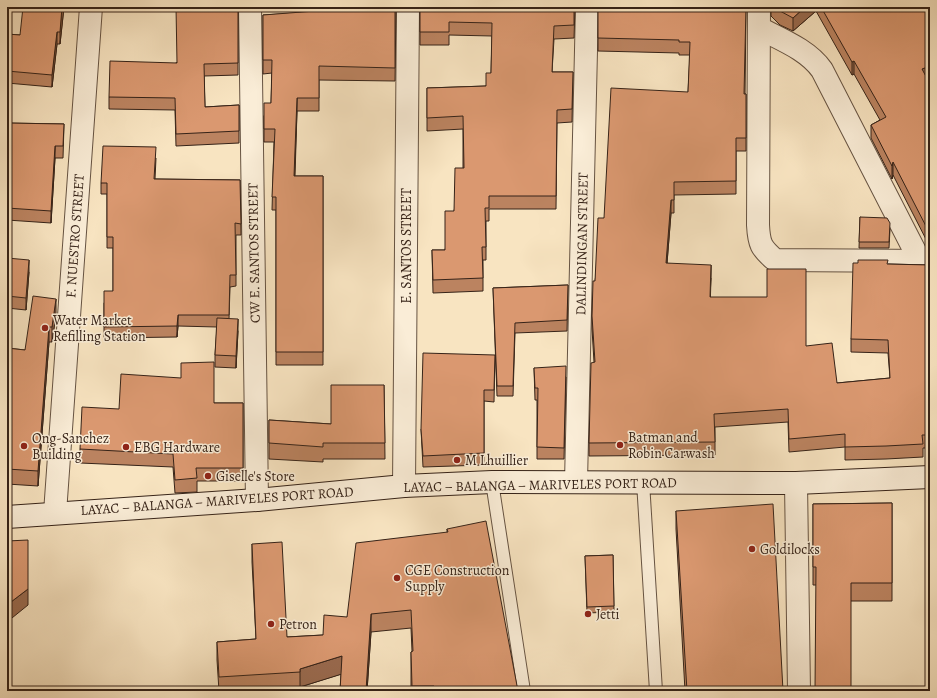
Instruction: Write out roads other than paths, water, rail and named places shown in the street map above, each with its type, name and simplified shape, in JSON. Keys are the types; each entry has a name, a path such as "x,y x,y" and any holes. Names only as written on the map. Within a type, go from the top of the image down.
{"street":[{"name":"F. NUESTRO STREET","path":"55,513 91,7"},
{"name":"E. SANTOS STREET","path":"404,486 408,7"},
{"name":"DALINDINGAN STREET","path":"576,482 587,7"},
{"path":"759,7 758,240 764,251 775,260 925,261 822,70 815,60 760,28"},
{"path":"250,12 274,15"},
{"name":"CW E. SANTOS STREET","path":"250,12 257,500"},
{"name":"LAYAC – BALANGA – MARIVELES PORT ROAD","path":"7,517 257,500 404,486 492,482 796,483 930,477"},
{"path":"796,483 799,691"}],"lane":[{"path":"492,482 524,691"},
{"path":"642,482 656,691"}],"place":[{"name":"Water Market Refilling Station","path":"45,328"},
{"name":"Batman and Robin Carwash","path":"620,445"},
{"name":"Ong-Sanchez Building","path":"24,446"},
{"name":"EBG Hardware","path":"126,447"},
{"name":"M Lhuillier","path":"457,460"},
{"name":"Giselle's Store","path":"208,476"},
{"name":"Goldilocks","path":"752,549"},
{"name":"CGE Construction Supply","path":"397,578"},
{"name":"Jetti","path":"588,614"},
{"name":"Petron","path":"271,624"}]}
